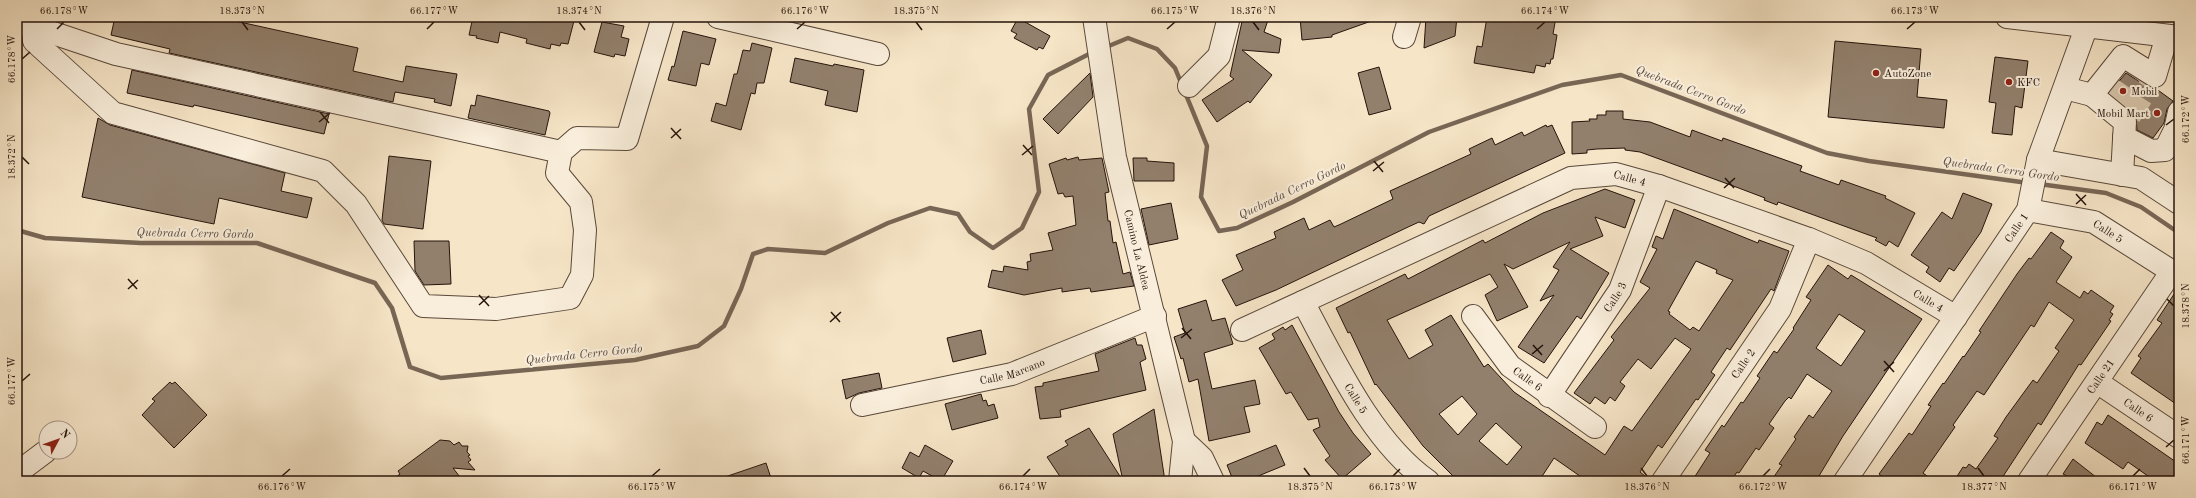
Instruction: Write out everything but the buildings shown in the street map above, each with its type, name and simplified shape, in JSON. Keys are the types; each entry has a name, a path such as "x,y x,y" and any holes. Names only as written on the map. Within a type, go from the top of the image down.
{"street":[{"path":"25,24 34,41 113,113 324,171 356,204 423,306 496,308 570,298 582,275 585,230 581,202 558,173 561,152 577,138 627,139 663,17"},
{"path":"718,17 878,54"},
{"name":"Camino La Aldea","path":"1094,17 1115,157 1155,316 1184,441 1180,481"},
{"path":"1189,86 1219,56 1229,17"},
{"path":"2007,17 2089,22 2173,37 2144,75 2123,56 2092,95"},
{"name":"Calle 1","path":"1846,481 2028,210 2038,160 2089,22"},
{"path":"25,24 116,54 561,152"},
{"path":"2065,88 2092,95 2120,117 2151,151 2165,150 2174,130 2179,112"},
{"path":"2120,117 2122,175"},
{"path":"2038,160 2141,178 2179,203"},
{"name":"Calle 4","path":"1242,330 1571,178 1616,174 1659,186 1809,239 1866,263 1956,317"},
{"name":"Calle 3","path":"1549,396 1620,290 1659,186"},
{"name":"Calle 5","path":"2028,210 2094,222 2176,274"},
{"name":"Calle 2","path":"1663,481 1780,309 1809,239"},
{"name":"Calle 21","path":"2029,481 2097,382 2176,274"},
{"name":"Calle 5","path":"1302,302 1360,406 1410,469 1428,481"},
{"name":"Calle Marcano","path":"862,405 1012,374 1155,316"},
{"name":"Calle 6","path":"1473,316 1510,366 1549,396 1596,427"},
{"name":"Calle 6","path":"2097,382 2179,437"},
{"path":"1184,441 1202,458 1213,481"},
{"path":"17,474 38,458"}],"waterway":[{"name":"Quebrada Cerro Gordo","path":"1104,48 1128,38 1157,49 1175,68 1207,146 1201,197 1219,231 1237,228 1293,202 1429,132 1562,85 1621,75 1827,153 1869,161 2028,183"},
{"name":"Quebrada Cerro Gordo","path":"17,230 45,238 141,243 257,243 375,283 392,308 410,367 441,378 635,360 698,346 724,326 741,289 753,254 768,249 825,253 888,223 930,208 958,214 970,232 993,248 1022,228 1039,192 1029,109 1048,75 1093,52"},
{"name":"Quebrada Cerro Gordo","path":"2039,184 2106,193 2141,207 2179,233"}],"tunnel":[{"path":"2113,103 2134,73"},
{"path":"2130,116 2150,85"}],"place":[{"name":"AutoZone","path":"1876,73"},
{"name":"KFC","path":"2009,82"},
{"name":"Mobil","path":"2123,91"},
{"name":"Mobil Mart","path":"2157,113"}]}
